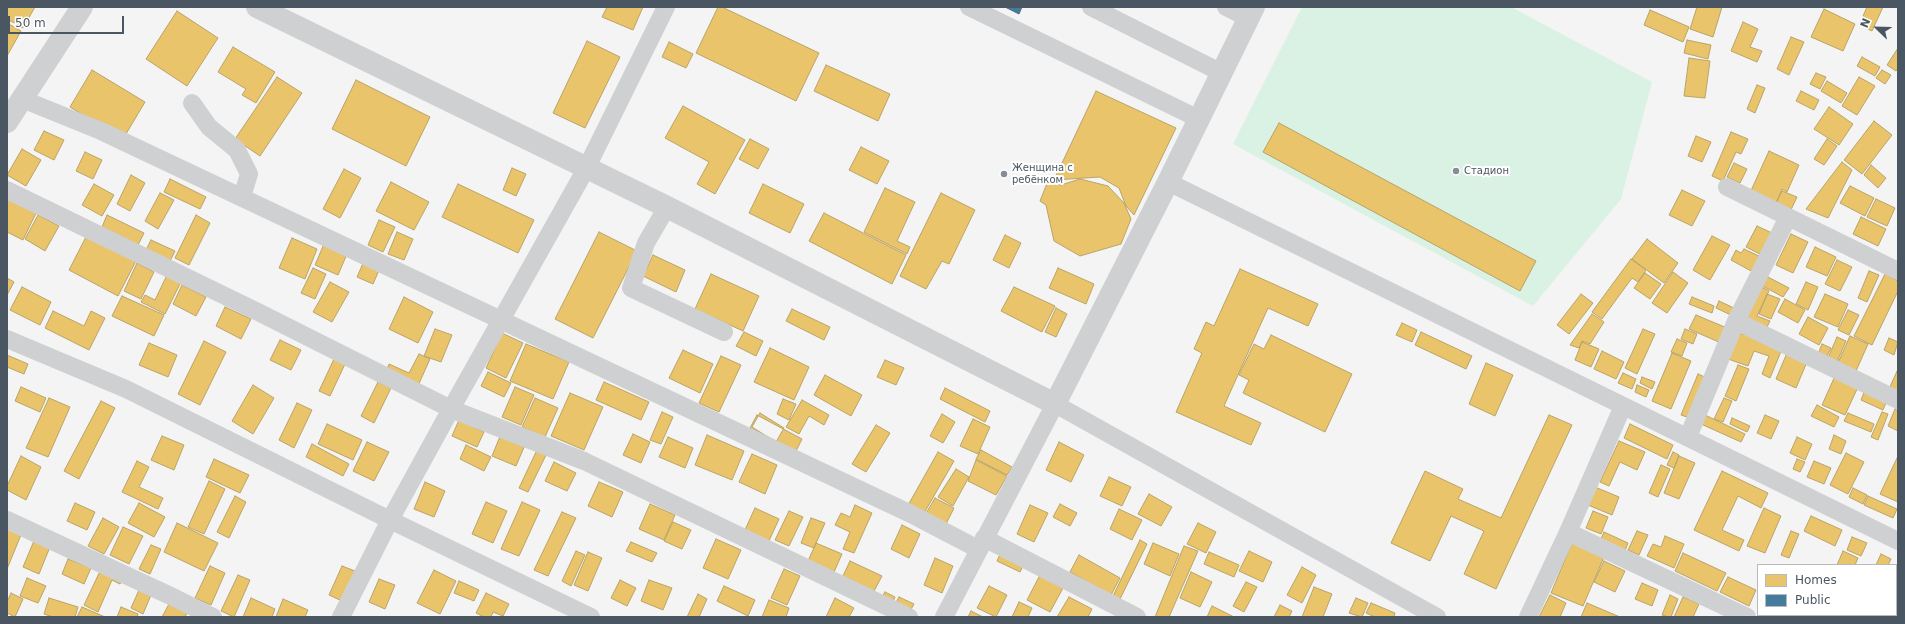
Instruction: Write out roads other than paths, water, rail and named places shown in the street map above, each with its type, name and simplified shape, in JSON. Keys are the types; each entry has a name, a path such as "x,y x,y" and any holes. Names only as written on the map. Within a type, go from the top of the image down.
{"street":[{"path":"7,122 82,7"},
{"path":"258,7 588,167 1055,404 1437,617"},
{"path":"341,617 390,520 450,409 588,167 666,7"},
{"path":"969,7 1199,119"},
{"path":"1091,7 1222,73"},
{"path":"944,617 1168,182 1251,12 1226,7"},
{"path":"22,99 101,130 501,321 911,514 981,544 1137,617"},
{"path":"192,103 209,127 237,150 249,174 242,197"},
{"path":"1168,182 1898,541"},
{"path":"1727,187 1898,271"},
{"path":"7,190 256,311 450,409 584,461 909,617"},
{"path":"667,207 646,243 631,288 724,332"},
{"path":"1688,437 1736,321 1788,217"},
{"path":"1736,321 1898,400"},
{"path":"7,339 126,389 390,520 591,617"},
{"path":"1528,617 1568,532 1623,406"},
{"path":"7,520 176,598 213,617"},
{"path":"1568,532 1747,617"}],"place":[{"name":"Стадион","path":"1456,171"},
{"name":"Женщина с ребёнком","path":"1004,174"}]}
